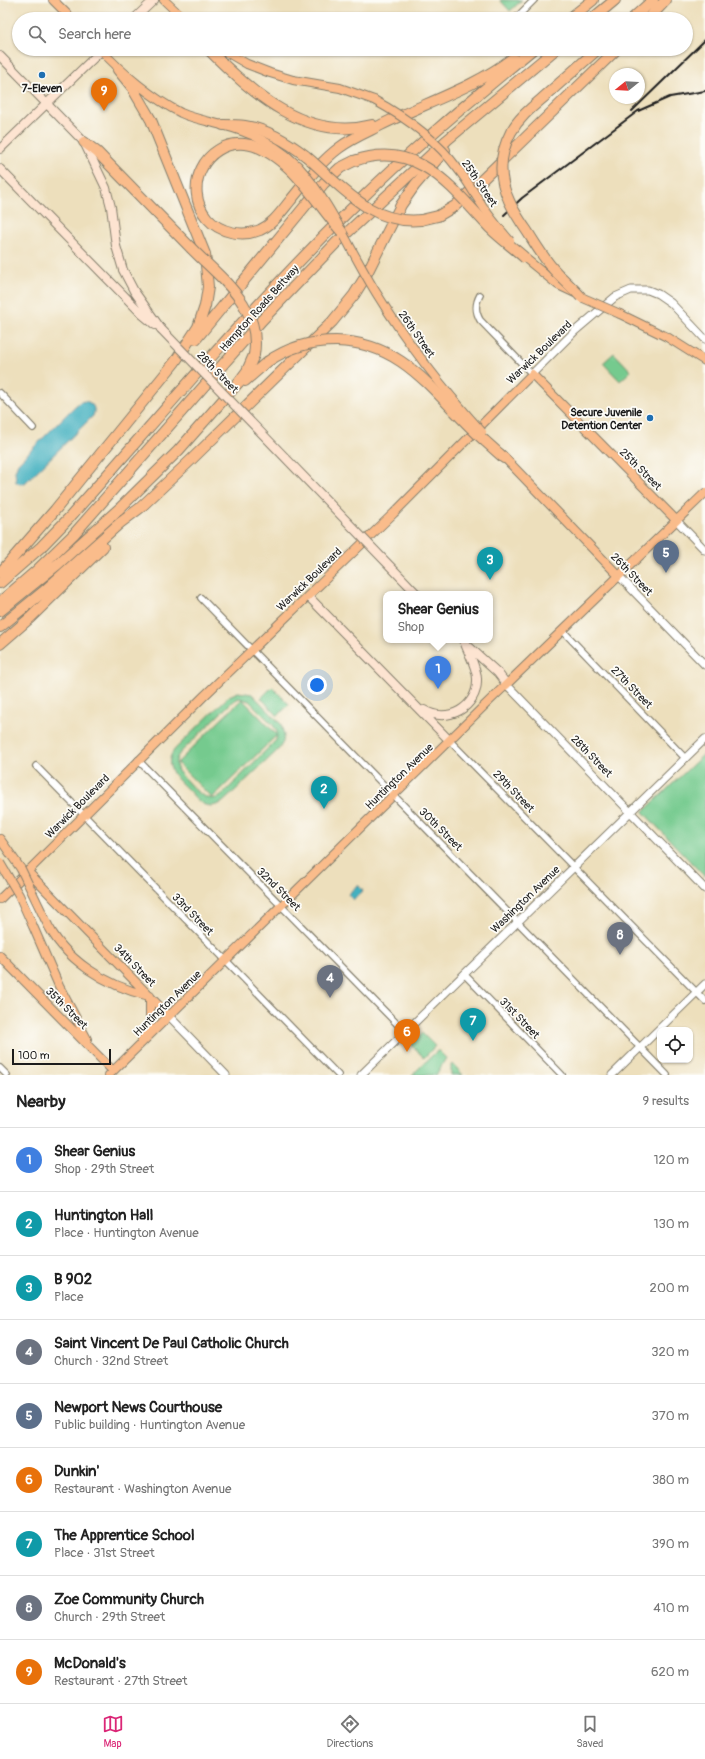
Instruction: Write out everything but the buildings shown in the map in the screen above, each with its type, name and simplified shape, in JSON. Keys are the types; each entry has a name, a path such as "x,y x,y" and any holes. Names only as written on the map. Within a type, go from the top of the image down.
{"highway":[{"path":"578,12 593,0"},
{"path":"600,12 615,0"},
{"path":"642,12 654,4 666,0"},
{"path":"215,56 238,79 261,97 299,118 326,127 345,129 359,128 390,121"},
{"path":"342,232 328,217 313,193 294,167 257,147 246,144 236,144 221,148 206,161 198,175 196,190 200,206 209,220 227,231 240,233 259,230 277,217 315,172 338,148 355,138 482,78 514,56"},
{"name":"Hampton Roads Beltway","path":"0,583 36,551 70,517 262,299 332,227 422,143 525,56"},
{"name":"Hampton Roads Beltway","path":"0,602 36,571 74,534 262,320 326,254 411,171 487,105 547,56"},
{"path":"581,297 550,264 515,214 507,200 502,178 502,160 511,132 526,113 590,56"},
{"path":"223,125 245,126 281,140 306,156 352,196 372,211 387,218 398,220 421,220 438,216 455,206 610,56"},
{"path":"134,91 151,120 200,240 207,266 208,287 203,313 198,327 175,362"},
{"path":"0,644 30,618 121,529 140,508 332,322 354,295 364,279 394,218 414,185 438,156 468,128 487,105"},
{"path":"0,611 52,569 120,508 178,451 242,377 254,355 255,331 251,315 239,297 96,152 84,142"},
{"path":"0,573 60,504 175,362 324,183 340,168 354,161 374,156 391,156 414,160 428,167 447,182 492,229 525,258"},
{"path":"218,406 267,362 293,348 320,342 351,342 380,349 397,358 414,370 504,458"},
{"path":"0,627 43,592 120,523 140,508"}],"main road":[{"path":"53,0 65,12"},
{"path":"141,12 154,0"},
{"path":"164,0 176,12"},
{"path":"0,56 84,142 106,188 111,207 116,246 123,270 134,291 161,329"},
{"path":"0,149 96,56"},
{"path":"107,56 134,91"},
{"name":"25th Street","path":"233,56 247,64 270,73 340,88 374,100 397,113 416,126 444,152 459,170 496,225 525,258 558,284 581,297 667,337 705,361"},
{"path":"111,61 151,94 173,108 192,117 223,125 267,144 282,153 294,167"},
{"name":"28th Street","path":"0,169 142,315 161,329 414,591"},
{"name":"26th Street","path":"342,232 371,284 404,336 486,440"},
{"name":"25th Street","path":"532,374 676,520"},
{"name":"Warwick Boulevard","path":"0,899 138,760 394,513 532,374"},
{"name":"26th Street","path":"504,458 619,576"},
{"name":"Huntington Avenue","path":"113,1074 138,1047 281,905 705,493"},
{"name":"29th Street","path":"308,596 450,741"},
{"path":"414,704 429,713 442,716 456,713 469,704 476,691 477,677 464,643"},
{"name":"28th Street","path":"465,643 498,672 507,685"},
{"path":"0,839 21,869 51,931 61,946 82,965 132,991 150,996 150,1022 138,1047"},
{"path":"0,863 19,895 66,1000 94,1051"},
{"name":"34th Street","path":"27,871 169,1016"},
{"name":"35th Street","path":"0,956 94,1051 113,1074"}],"street":[{"path":"522,12 534,0"},
{"name":"Warwick Boulevard","path":"532,374 575,332 615,297 631,290 651,290 667,299 705,339"},
{"name":"25th Street","path":"480,295 477,300 476,310 480,320 532,374"},
{"path":"0,393 33,428"},
{"name":"25th Street","path":"676,520 705,550"},
{"name":"26th Street","path":"619,576 705,665"},
{"name":"30th Street","path":"201,598 667,1075"},
{"name":"27th Street","path":"563,631 685,758"},
{"name":"28th Street","path":"507,685 705,889"},
{"name":"Washington Avenue","path":"361,1075 705,739"},
{"name":"29th Street","path":"450,741 705,1001"},
{"name":"32nd Street","path":"138,760 405,1032"},
{"name":"33rd Street","path":"36,766 338,1075"},
{"name":"31st Street","path":"464,974 562,1075"},
{"path":"612,1075 705,984"},
{"name":"34th Street","path":"169,1016 226,1075"},
{"path":"0,1068 6,1075"}],"green space":[{"path":"500,0 522,0 510,11"},
{"path":"614,353 631,371 620,381 603,363"},
{"path":"272,687 289,704 278,716 261,698"},
{"path":"238,692 252,694 281,724 284,735 283,742 279,749 223,802 208,806 198,801 172,772 170,767 171,755 175,749 229,696","holes":["239,698 249,701 273,725 277,732 276,740 222,795 216,798 204,796 192,787 178,771 176,759 180,753 232,702"]},
{"path":"242,699 277,735 212,798 177,763"},
{"path":"705,753 705,877 643,812"},
{"path":"422,1033 435,1046 424,1058 411,1044"},
{"path":"437,1051 439,1051 446,1058 436,1075 412,1075"},
{"path":"453,1064 463,1075 451,1075 451,1065"}],"water":[{"path":"85,401 93,406 93,416 25,483 20,484 16,482 15,471 18,463 74,407 80,402"},
{"path":"358,885 363,891 353,900 348,894"}],"railway":[{"path":"693,52 705,40"},
{"path":"632,111 689,56"},
{"path":"504,215 522,198 638,111 670,97 705,91"}],"place":[{"name":"7-Eleven","path":"42,75"},
{"name":"McDonald's","path":"104,111"},
{"name":"Secure Juvenile Detention Center","path":"650,418"},
{"name":"Newport News Courthouse","path":"666,573"},
{"name":"B 902","path":"490,580"},
{"name":"Shear Genius","path":"438,689"},
{"name":"Huntington Hall","path":"324,809"},
{"name":"Zoe Community Church","path":"620,955"},
{"name":"Saint Vincent De Paul Catholic Church","path":"330,998"},
{"name":"The Apprentice School","path":"473,1041"},
{"name":"Dunkin'","path":"407,1052"}]}
